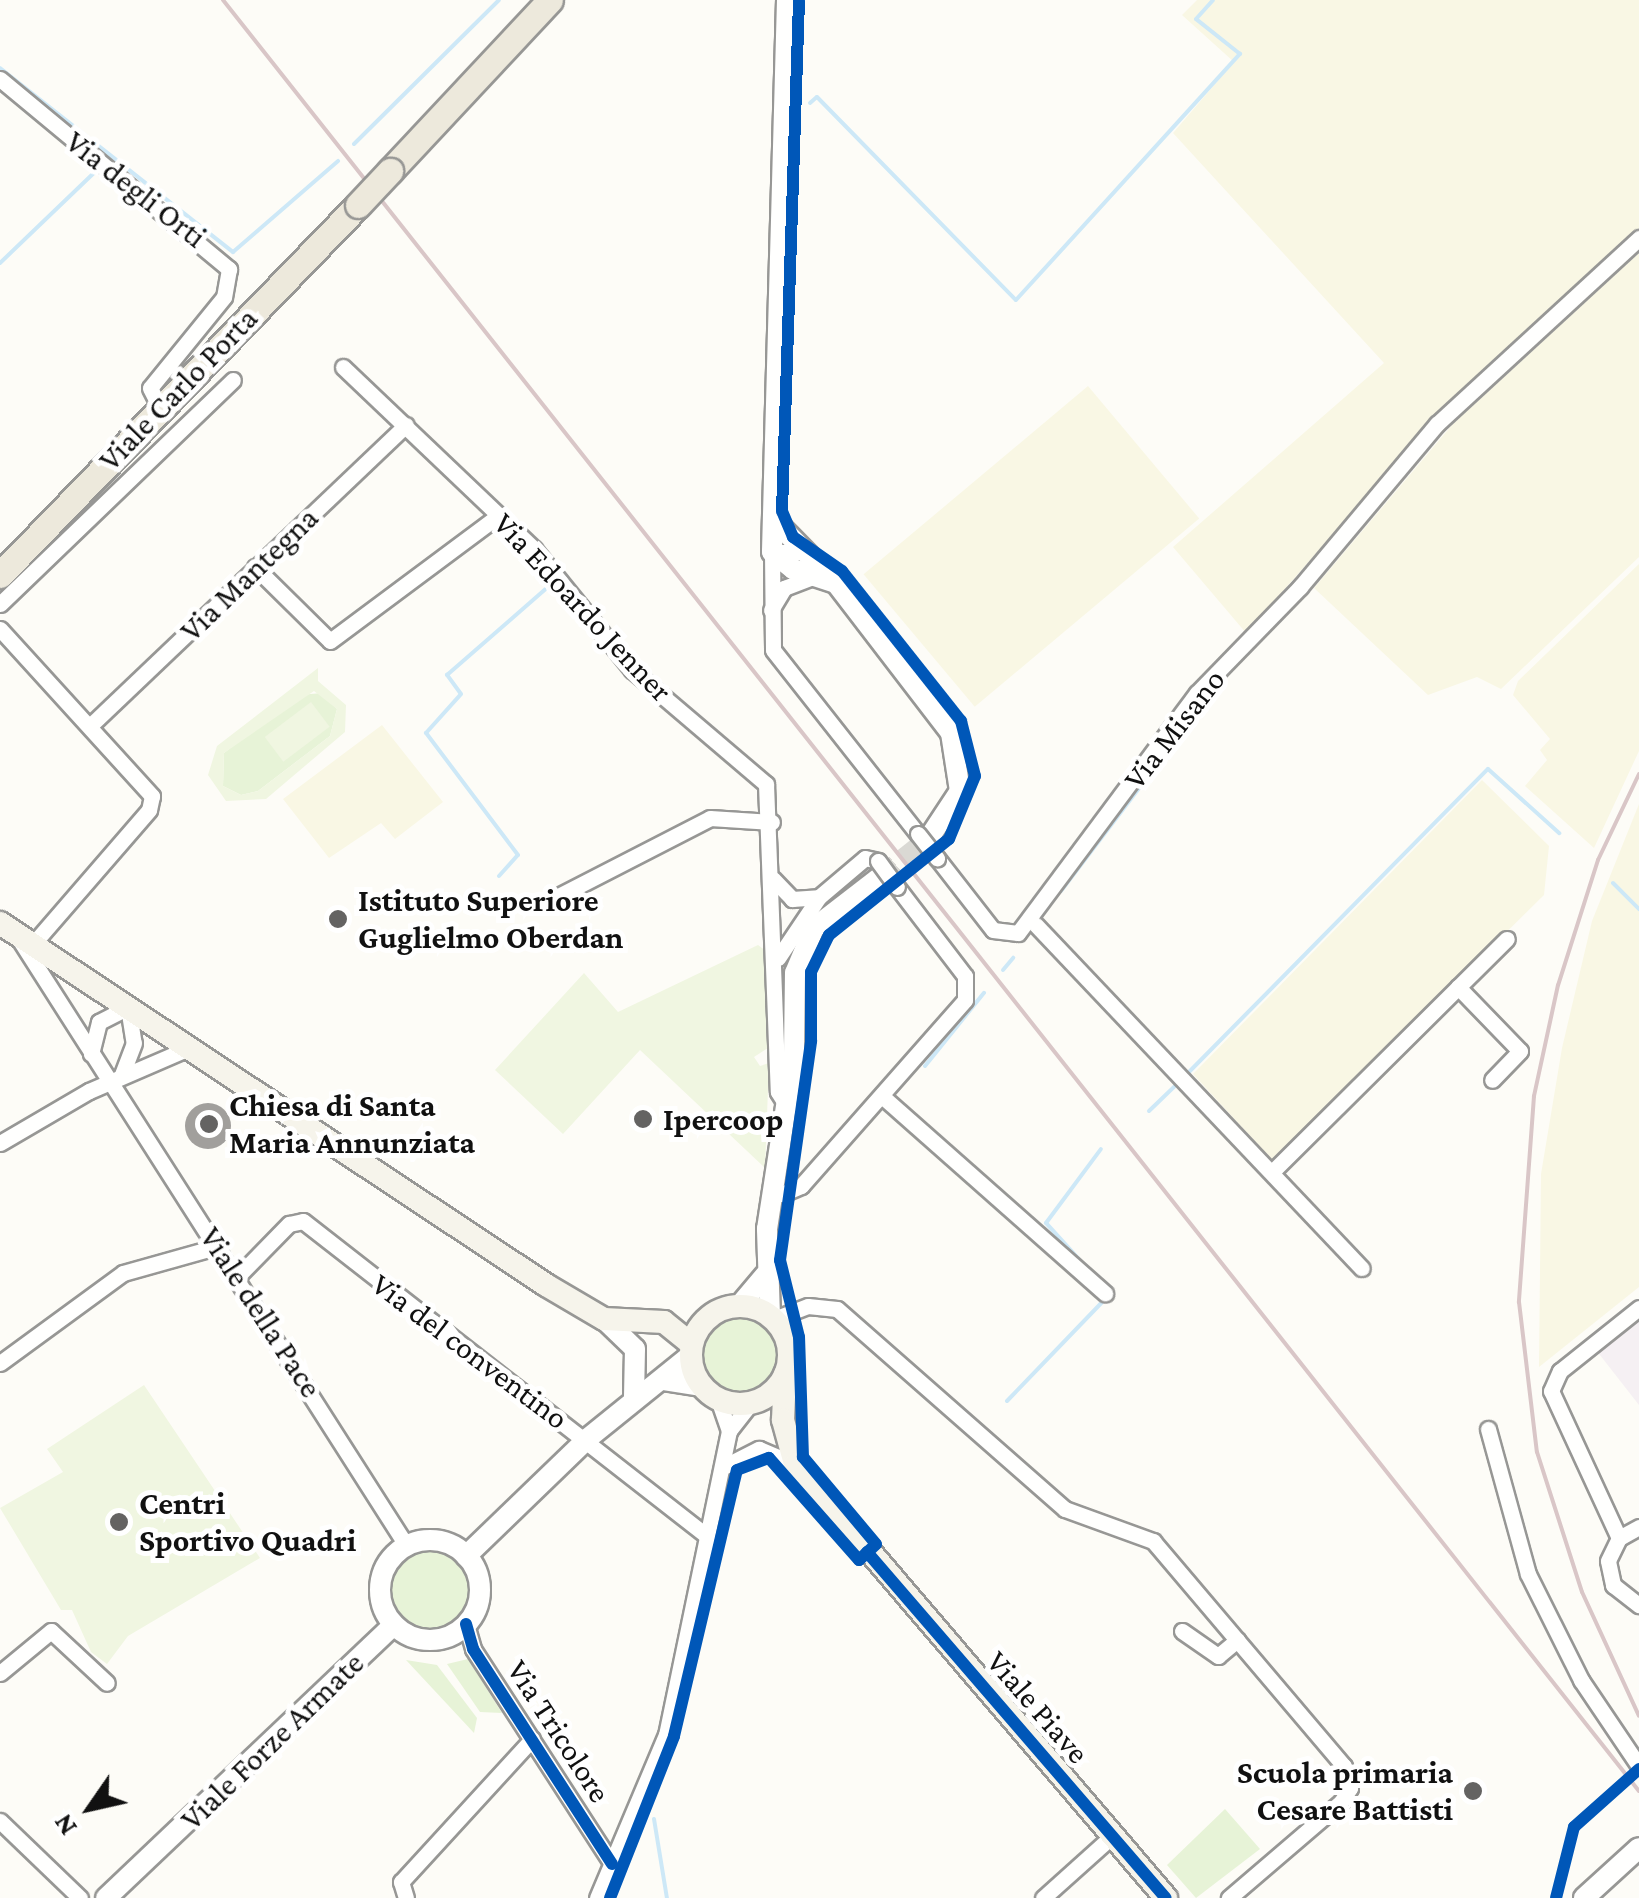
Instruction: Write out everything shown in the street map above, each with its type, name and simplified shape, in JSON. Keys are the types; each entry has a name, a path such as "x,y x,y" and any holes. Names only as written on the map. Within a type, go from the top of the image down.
{"main road":[{"name":"Viale Carlo Porta","path":"0,575 390,172 550,0"},
{"path":"16,934 604,1320 664,1322 694,1311 708,1316 740,1305 772,1318 787,1339 785,1374 757,1401 709,1392 691,1350 664,1322"},
{"path":"691,1350 708,1316"},
{"name":"Viale Piave","path":"785,1374 783,1420 795,1464 1166,1898"},
{"name":"Viale Piave","path":"757,1401 783,1420"}],"street":[{"path":"772,552 787,0"},
{"name":"Via degli Orti","path":"0,80 218,252 231,279 150,388 160,408"},
{"name":"Via Misano","path":"772,552 769,614 773,650 993,930 1018,933 1197,692 1300,587 1437,424 1639,238"},
{"name":"Via Edoardo Jenner","path":"343,367 499,515 632,670 766,784 772,822 778,1092 788,1108"},
{"path":"0,604 234,380"},
{"name":"Via Mantegna","path":"94,724 406,425"},
{"path":"255,567 330,641 499,515"},
{"path":"772,518 800,552 836,583 956,744 960,791 928,844"},
{"path":"772,552 800,552"},
{"path":"772,552 814,577 836,583"},
{"path":"769,614 784,588 814,577"},
{"path":"0,629 94,724 152,804 16,934"},
{"path":"539,906 710,818 772,822"},
{"path":"777,962 788,932 819,897 865,858 885,875 965,976 968,992 801,1186 782,1194"},
{"path":"885,875 806,940 795,973 788,1108 765,1275 772,1318 828,1306 856,1323 1065,1509 1153,1541 1344,1766 1350,1788 1228,1898"},
{"path":"773,879 792,899 819,897"},
{"path":"1036,926 1186,1075 1361,1268"},
{"name":"Viale della Pace","path":"16,934 92,1054 116,1079 406,1545"},
{"path":"1274,1170 1507,939"},
{"path":"1458,987 1520,1051 1492,1080"},
{"path":"92,1054 99,1022 128,1008 134,1043 116,1079"},
{"path":"0,1143 116,1079 189,1048"},
{"path":"882,1096 1105,1292"},
{"path":"770,1242 782,1194 780,1162"},
{"name":"Via del conventino","path":"238,1276 299,1219 707,1536"},
{"path":"0,1363 122,1273 219,1246"},
{"path":"740,1305 765,1275"},
{"path":"1639,1308 1560,1372 1551,1391 1619,1538 1608,1573 1621,1596 1639,1605"},
{"path":"604,1320 635,1349 634,1397"},
{"path":"466,1556 586,1439 634,1397 664,1380 691,1350"},
{"path":"664,1380 709,1392 730,1430"},
{"path":"597,1898 666,1735 730,1430 757,1401"},
{"path":"1488,1429 1528,1574 1581,1680 1639,1766"},
{"path":"725,1466 759,1449 795,1464"},
{"path":"1619,1538 1639,1527"},
{"path":"438,1540 466,1556 480,1592 466,1624 431,1640 394,1625 380,1583 406,1545 438,1540"},
{"name":"Via Tricolore","path":"466,1624 473,1649 612,1864"},
{"name":"Viale Forze Armate","path":"106,1898 394,1625"},
{"path":"0,1673 51,1631 107,1683"},
{"path":"1182,1631 1218,1656 1238,1640"},
{"path":"406,1898 401,1882 532,1739"},
{"path":"0,1821 80,1898"},
{"path":"1043,1898 1112,1836"},
{"path":"1584,1898 1639,1848"}],"shaded area":[{"path":"1197,0 1639,0 1639,228 1435,418 1246,633 1173,547 1384,363 1173,133 1234,62 1182,15"},
{"path":"1639,253 1639,557 1501,689 1477,677 1428,695 1314,588 1452,425"},
{"path":"1088,386 1199,519 975,707 864,574"},
{"path":"1639,564 1639,751 1594,848 1525,786 1547,760 1540,750 1550,739 1513,695 1518,681"},
{"path":"382,725 443,802 395,839 381,823 329,858 283,799"},
{"path":"1482,780 1549,846 1544,895 1274,1162 1193,1074"},
{"path":"1639,804 1639,1287 1539,1367 1541,1174 1562,1048 1592,921"},
{"path":"1639,1314 1639,1405 1596,1350"}],"green space":[{"path":"318,668 318,681 346,705 345,732 266,799 226,801 208,775 217,746","holes":["314,691 337,709 330,736 258,791 241,795 223,786 224,753"]},
{"path":"322,693 337,709 330,736 258,791 241,795 223,786 224,753 299,695"},
{"path":"311,702 330,727 283,762 265,737"},
{"path":"758,945 766,951 768,1048 754,1057 760,1066 769,1063 765,1168 640,1050 563,1134 495,1070 584,973 618,1012"},
{"path":"739,1315 754,1318 767,1327 776,1340 776,1370 767,1383 754,1392 739,1395 724,1392 711,1383 702,1370 699,1355 702,1340 711,1327 724,1318"},
{"name":"Centri Sportivo Quadri","path":"144,1385 260,1558 128,1636 107,1664 91,1652 72,1610 61,1610 0,1508 63,1472 47,1449"},
{"path":"430,1548 446,1551 459,1560 468,1573 468,1605 459,1618 446,1627 430,1630 414,1627 401,1618 392,1605 389,1589 392,1573 401,1560 414,1551"},
{"path":"468,1659 502,1713 480,1712 447,1664"},
{"path":"406,1660 437,1665 477,1718 474,1733"},
{"path":"1225,1809 1260,1849 1196,1898 1167,1865"}],"building":[{"name":"Chiesa di Santa Maria Annunziata","path":"208,1103 224,1110 231,1126 224,1142 208,1149 192,1142 185,1126 192,1110"}],"waterway":[{"path":"354,144 499,0"},
{"path":"810,103 817,97 1016,300 1240,54 1196,19 1213,0"},
{"path":"0,68 233,252 338,161"},
{"path":"0,263 94,173"},
{"path":"1572,310 1639,250"},
{"path":"1334,558 1443,428"},
{"path":"499,876 518,855 426,733 461,694 447,675 549,586"},
{"path":"1235,664 1298,600"},
{"path":"1061,891 1228,671"},
{"path":"1186,1075 1488,769 1559,833"},
{"path":"1613,883 1639,909"},
{"path":"1003,970 1013,958"},
{"path":"925,1066 984,993"},
{"path":"1149,1111 1179,1082"},
{"path":"1087,1268 1046,1223 1101,1149"},
{"path":"1007,1401 1107,1297"},
{"path":"654,1819 667,1898"}],"tunnel":[{"path":"880,877 929,838"}],"railway":[{"path":"223,0 1639,1791"},
{"path":"1639,774 1598,860 1558,985 1534,1096 1519,1302 1537,1452 1582,1592 1639,1716"}],"cycle path":[{"path":"610,1898 674,1736 737,1470 769,1458 859,1560 876,1544 803,1457 799,1337 780,1260 811,1041 811,972 829,935 949,839 975,776 961,721 842,571 793,537 782,511 799,0"},
{"path":"867,1552 1166,1898"},
{"path":"466,1624 473,1649 612,1864"},
{"path":"1556,1898 1574,1827 1639,1769"}],"place":[{"name":"Istituto Superiore Guglielmo Oberdan","path":"338,919"},
{"name":"Ipercoop","path":"643,1119"},
{"name":"Chiesa di Santa Maria Annunziata","path":"209,1124"},
{"name":"Centri Sportivo Quadri","path":"119,1522"},
{"name":"Scuola primaria Cesare Battisti","path":"1473,1791"}]}
